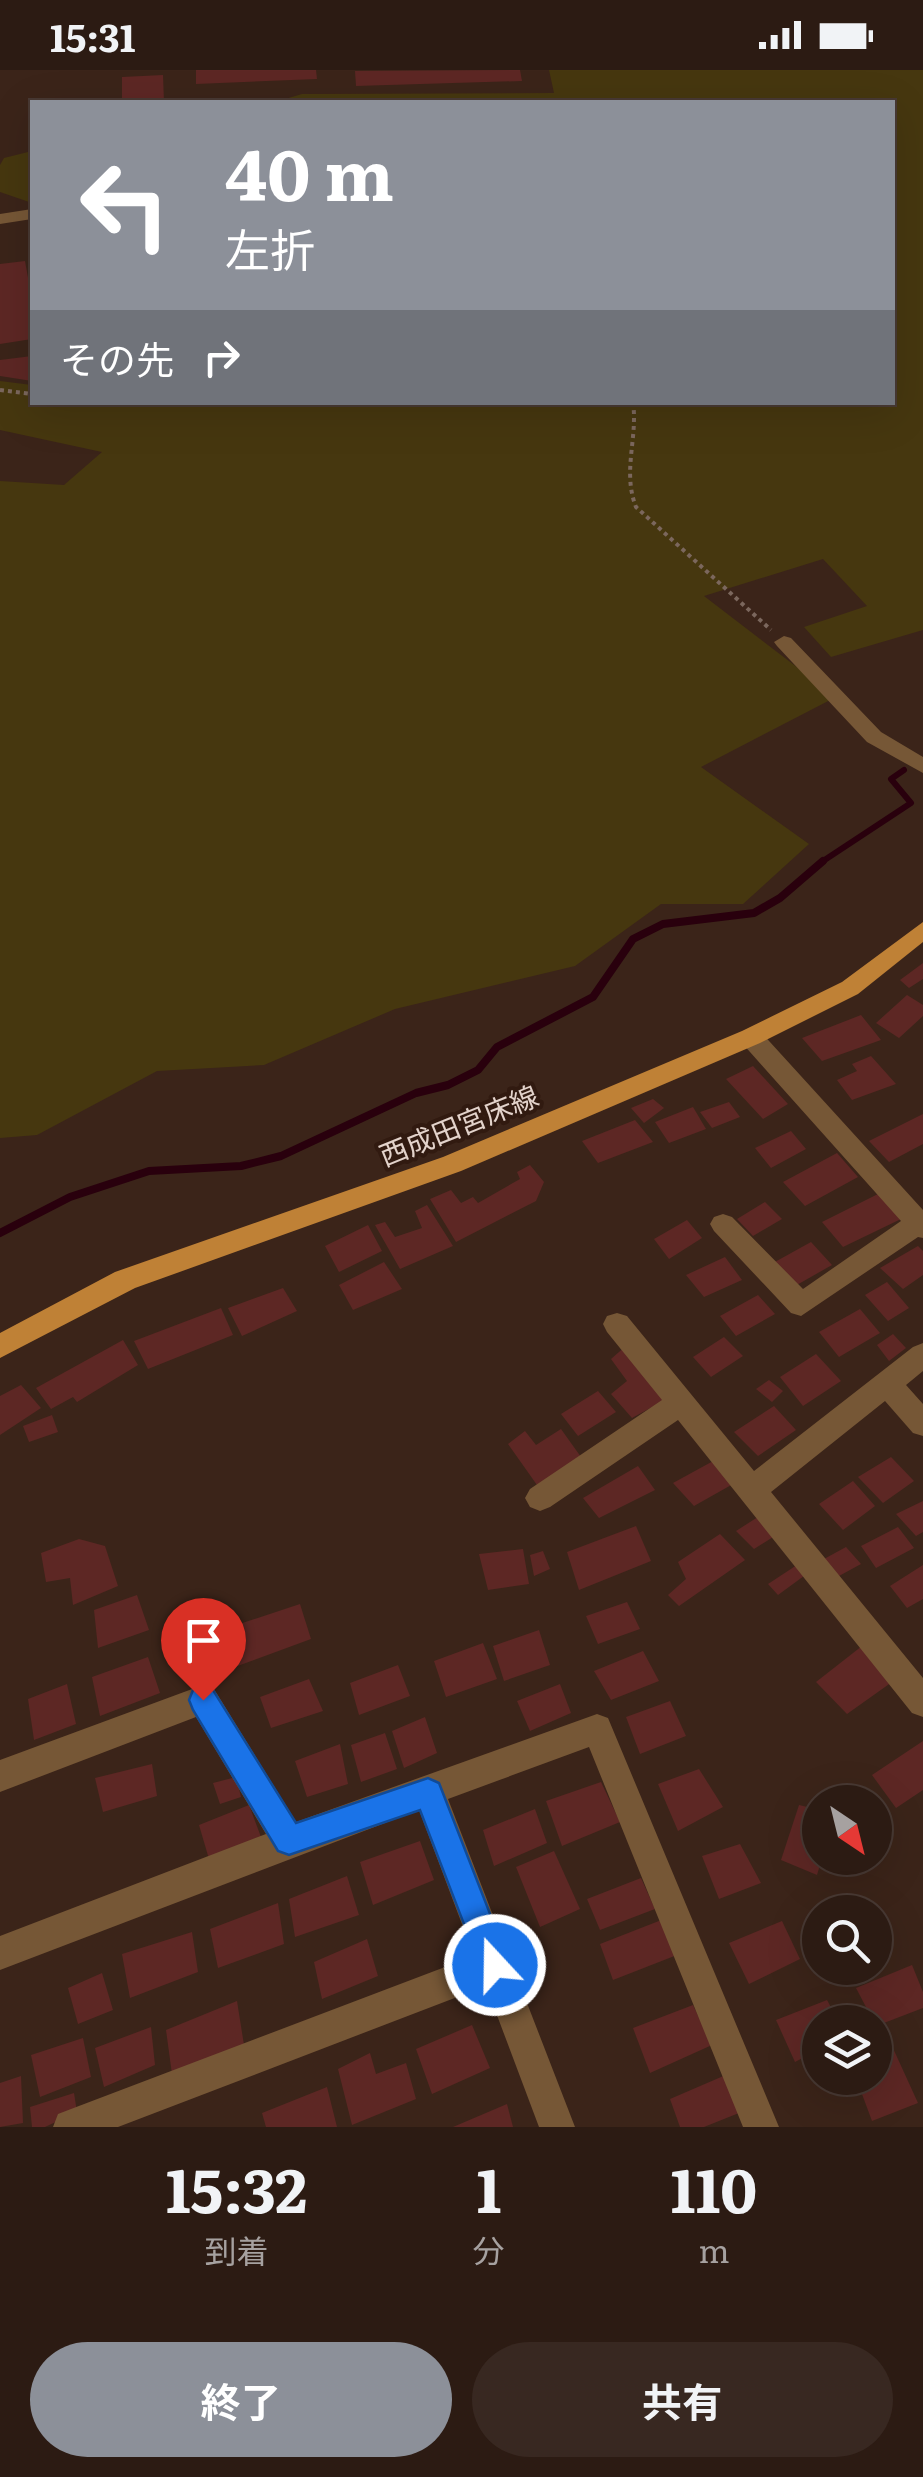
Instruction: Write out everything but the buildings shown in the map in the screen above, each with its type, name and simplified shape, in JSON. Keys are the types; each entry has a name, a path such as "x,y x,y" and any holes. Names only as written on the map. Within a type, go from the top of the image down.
{"main road":[{"name":"西成田宮床線","path":"0,1346 125,1280 452,1164 752,1037 850,988 923,930"}],"street":[{"path":"0,219 30,214"},
{"path":"784,642 874,737 923,766"},
{"path":"723,1224 801,1305 921,1225 752,1037"},
{"path":"617,1324 923,1702"},
{"path":"752,1490 923,1354"},
{"path":"886,1383 923,1424"},
{"path":"540,1498 681,1403"},
{"path":"0,1776 203,1700 289,1840"},
{"path":"0,1953 289,1840 597,1729 761,2127"},
{"path":"428,1793 557,2127"},
{"path":"72,2127 495,1965"}],"path":[{"path":"0,390 30,394"},
{"path":"634,405 637,420 626,456 626,489 636,507 784,642"}],"shaded area":[{"path":"549,70 923,70 923,630 831,657 804,627 867,606 823,559 704,596 836,697 701,767 809,844 743,904 661,904 575,966 395,1009 264,1065 157,1071 37,1135 0,1138 0,481 64,485 102,452 0,430 0,381 30,385 30,405 895,405 895,100 282,100 302,94 554,93"},
{"path":"30,152 30,202 0,192 0,165 4,158"}],"waterway":[{"path":"823,861 911,803 891,779 904,770"},
{"path":"0,1233 70,1197 149,1171 241,1166 281,1156 416,1093 448,1085 478,1070 497,1047 593,997 633,939 663,924 754,913 780,898 823,861"}],"route":[{"path":"203,1700 289,1840 428,1793 495,1965"}]}
